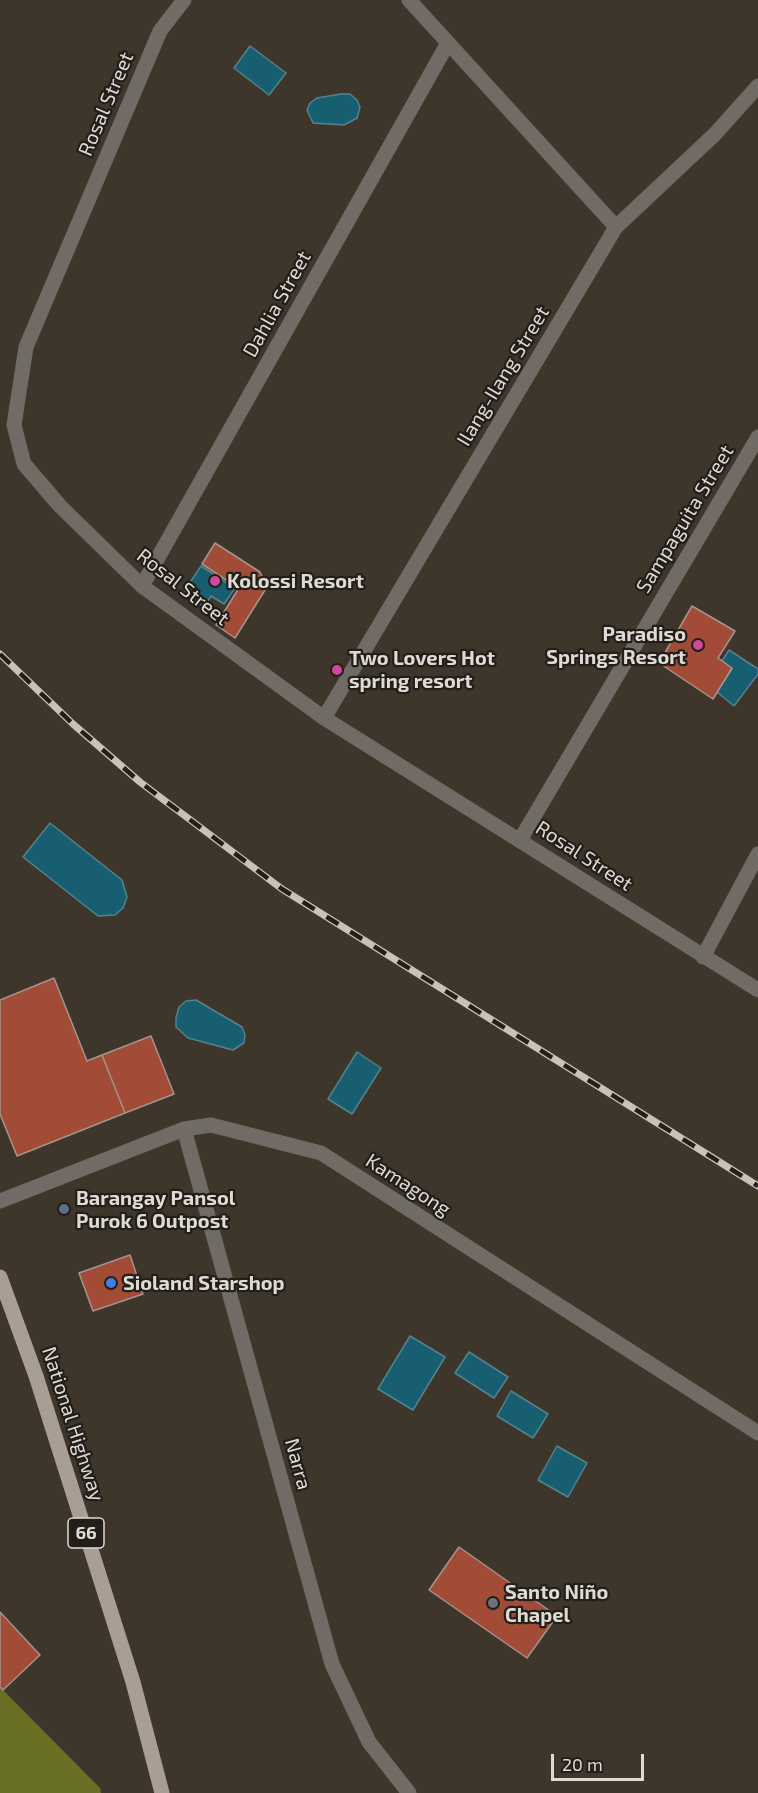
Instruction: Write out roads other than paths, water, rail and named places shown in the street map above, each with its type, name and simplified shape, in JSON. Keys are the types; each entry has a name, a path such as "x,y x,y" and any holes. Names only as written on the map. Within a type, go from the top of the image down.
{"main road":[{"name":"National Highway","path":"0,1277 36,1376 133,1682 162,1793"}],"street":[{"name":"Rosal Street","path":"184,0 160,31 26,347 14,425 24,464 60,506 142,586 324,718 758,990"},
{"path":"409,0 616,226"},
{"name":"Dahlia Street","path":"142,586 448,44"},
{"name":"Ilang-Ilang Street","path":"324,718 616,226 715,134 758,86"},
{"name":"Sampaguita Street","path":"520,840 758,437"},
{"path":"703,957 758,854"},
{"name":"Kamagong","path":"0,1201 184,1129 211,1125 321,1153 758,1433"},
{"name":"Narra","path":"184,1129 332,1664 369,1742 409,1793"}],"water":[{"path":"250,46 286,73 269,95 234,68"},
{"path":"350,94 357,100 360,107 357,118 344,125 313,123 307,110 310,103 317,98"},
{"path":"201,566 235,588 224,604 211,596 204,607 183,593"},
{"path":"729,650 758,669 758,674 734,706 717,692 732,669 722,661"},
{"path":"50,823 122,880 127,897 123,908 115,915 98,916 23,857"},
{"path":"196,1000 242,1027 245,1035 244,1043 233,1050 188,1038 176,1027 176,1018 179,1007 186,1001"},
{"path":"357,1052 381,1068 352,1114 328,1099"},
{"path":"410,1336 445,1357 413,1410 378,1389"},
{"path":"469,1352 508,1377 494,1398 455,1373"},
{"path":"511,1391 548,1414 533,1438 497,1416"},
{"path":"557,1446 587,1463 568,1497 538,1480"}],"railway":[{"path":"0,654 73,724 140,782 282,889 758,1186"}],"place":[{"name":"Kolossi Resort","path":"215,581"},
{"name":"Paradiso Springs Resort","path":"698,645"},
{"name":"Two Lovers Hot spring resort","path":"337,670"},
{"name":"Barangay Pansol Purok 6 Outpost","path":"64,1209"},
{"name":"Sioland Starshop","path":"111,1283"},
{"name":"Santo Niño Chapel","path":"493,1603"}]}
